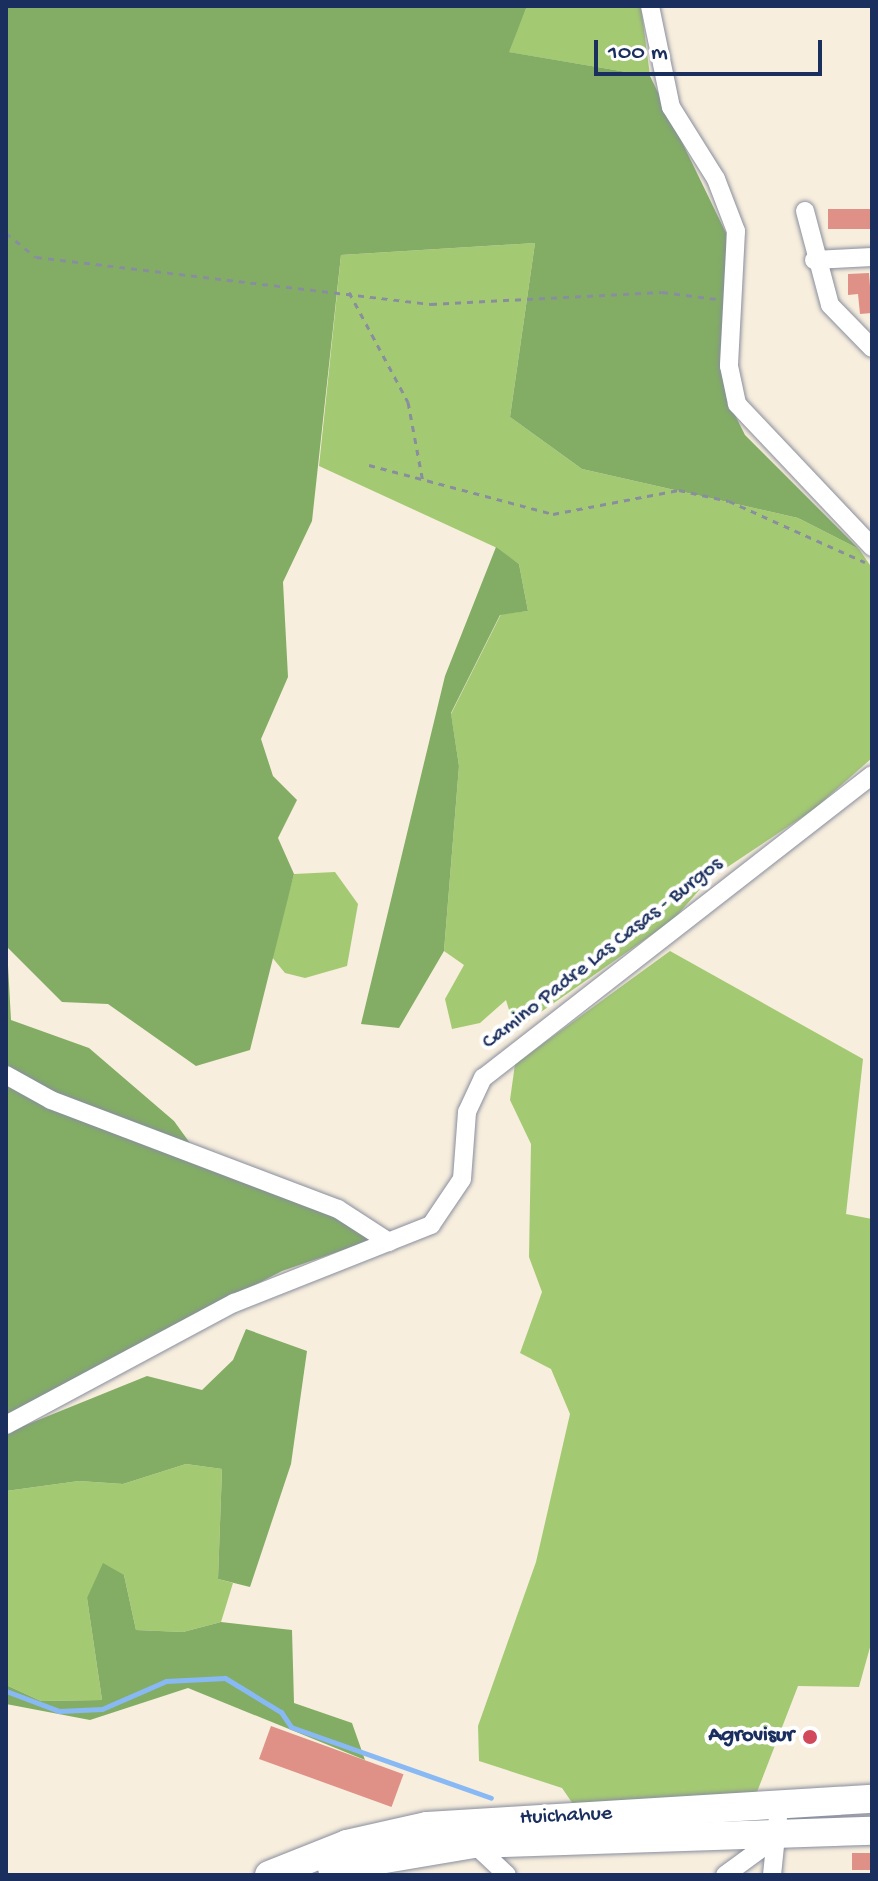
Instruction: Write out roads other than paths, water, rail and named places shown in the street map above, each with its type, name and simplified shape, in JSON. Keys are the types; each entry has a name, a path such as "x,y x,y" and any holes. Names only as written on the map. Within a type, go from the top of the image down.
{"main road":[{"name":"Huichahue","path":"269,1875 347,1844 427,1826 872,1799"},
{"name":"Huichahue","path":"311,1875 396,1852 474,1844 777,1837 872,1831"}],"street":[{"path":"650,6 671,107 732,212 737,299 729,380 743,415 872,547"},
{"path":"805,211 814,260 830,305 872,348"},
{"path":"814,260 872,257"},
{"name":"Camino Padre Las Casas - Burgos","path":"6,1425 234,1303 389,1242 416,1235 453,1199 462,1179 467,1112 483,1078 872,775"},
{"path":"6,1075 51,1100 338,1209 389,1242"},
{"path":"772,1875 779,1807"},
{"path":"725,1875 777,1837"},
{"path":"474,1844 507,1875"}],"waterway":[{"path":"6,1691 59,1711 102,1709 166,1681 225,1678 281,1712 291,1727 491,1798"}],"place":[{"name":"Agrovisur","path":"810,1737"}]}
